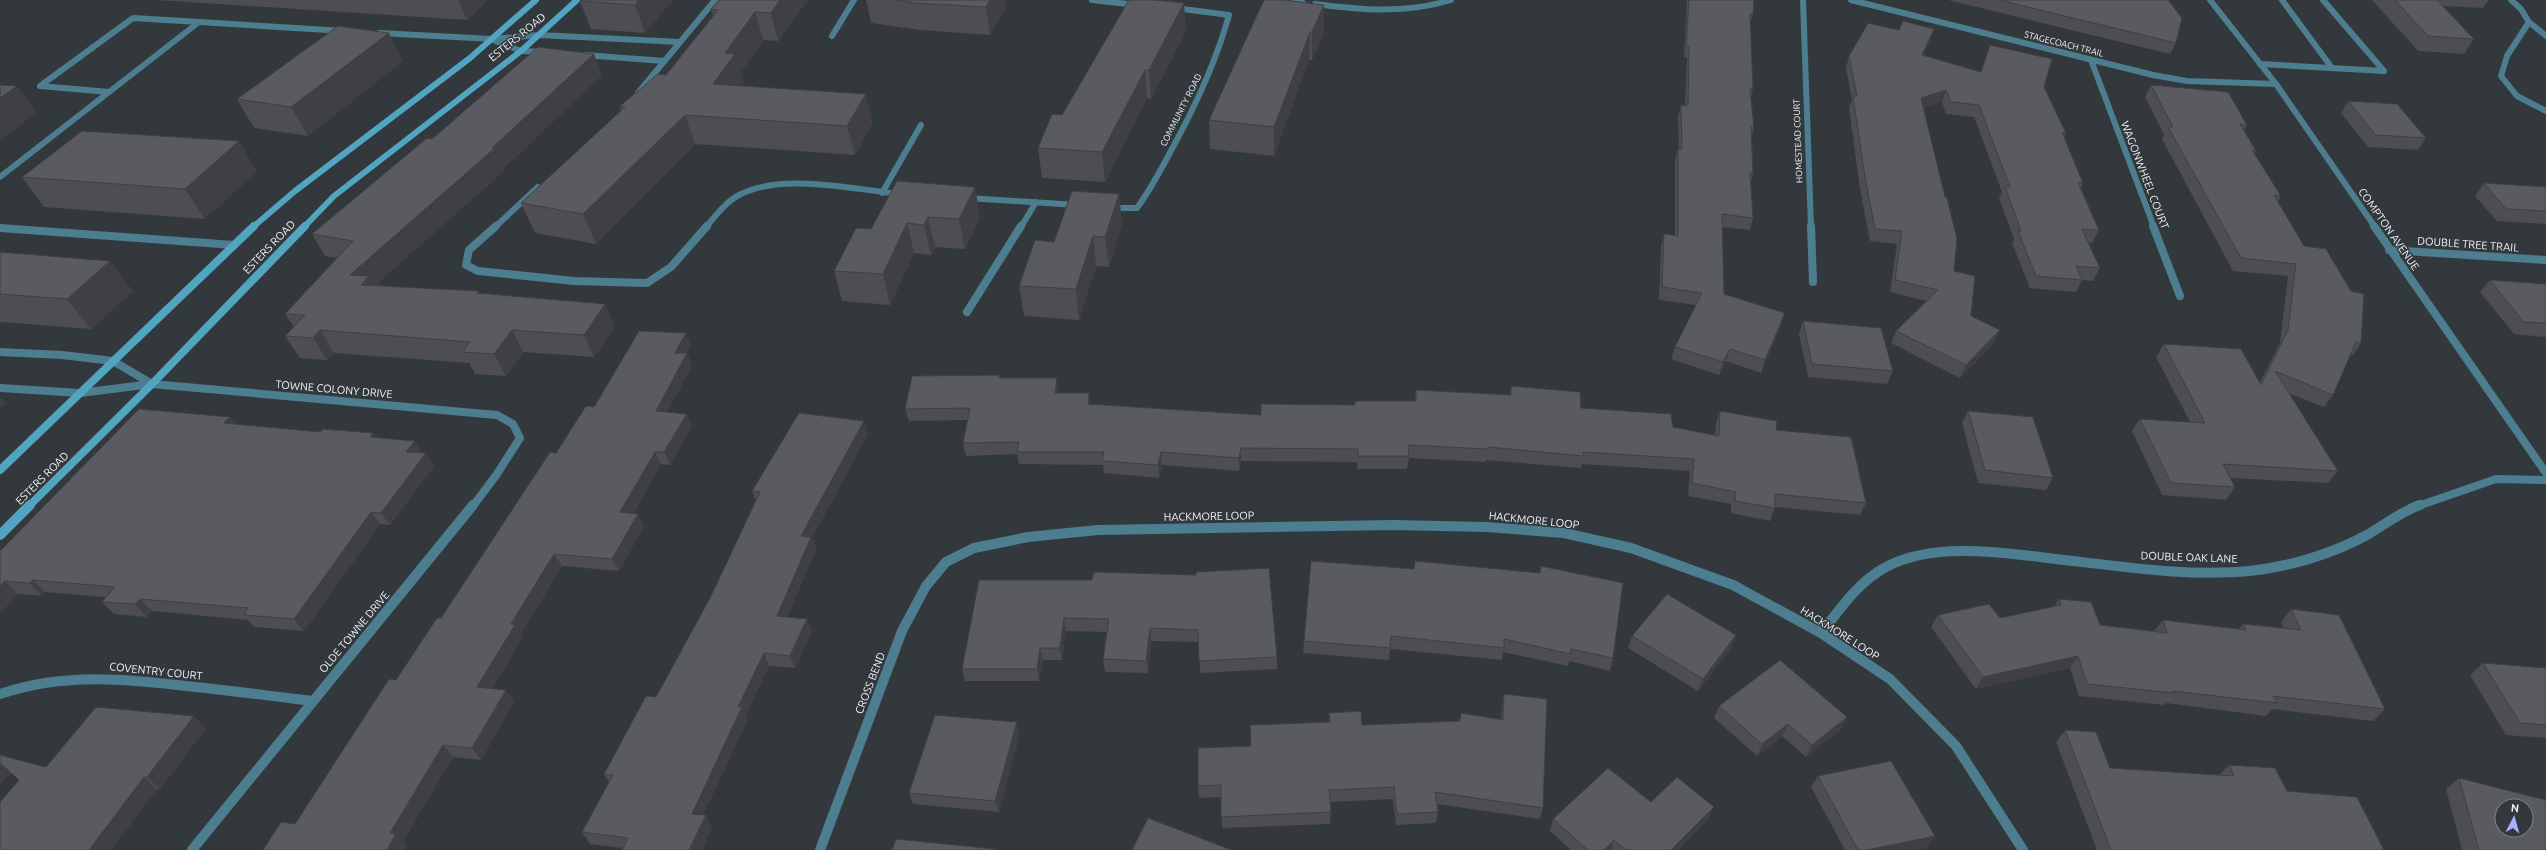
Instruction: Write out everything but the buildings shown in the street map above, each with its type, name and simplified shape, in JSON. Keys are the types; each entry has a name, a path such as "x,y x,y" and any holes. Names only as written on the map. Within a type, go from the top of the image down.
{"main road":[{"name":"ESTERS ROAD","path":"0,470 234,245 305,182 428,91 492,39 536,0"},
{"name":"ESTERS ROAD","path":"0,535 152,384 334,196 521,51 577,0"}],"street":[{"path":"633,99 715,0"},
{"path":"832,36 854,0"},
{"path":"1092,0 1142,5"},
{"path":"1286,0 1348,9 1396,11 1427,7 1451,0"},
{"name":"HOMESTEAD COURT","path":"1803,0 1813,282"},
{"name":"STAGECOACH TRAIL","path":"1851,0 2091,60 2187,81 2276,84"},
{"name":"COMPTON AVENUE","path":"2210,0 2276,84 2389,250 2546,473"},
{"path":"2282,0 2332,68"},
{"path":"2260,64 2384,71 2323,0"},
{"path":"2511,0 2522,9 2529,22 2546,36"},
{"name":"COMMUNITY ROAD","path":"1103,207 1137,208 1149,192 1213,68 1230,15 1170,7"},
{"path":"109,92 40,86 133,18 355,32"},
{"path":"0,177 199,22"},
{"path":"2529,22 2502,65 2501,76 2507,86 2518,96 2537,109 2546,111"},
{"path":"370,32 492,39 539,35 680,42"},
{"path":"492,39 521,51 555,53"},
{"path":"578,55 664,61"},
{"name":"WAGONWHEEL COURT","path":"2091,60 2180,296"},
{"path":"882,193 921,125"},
{"path":"542,184 469,250 466,264 478,271 614,284 648,282 686,254 724,206 748,192 771,186 807,185 882,193 913,194"},
{"path":"959,197 1088,206"},
{"path":"967,312 1036,202"},
{"path":"0,228 234,245"},
{"name":"DOUBLE TREE TRAIL","path":"2389,250 2546,260"},
{"path":"0,352 62,355 114,361"},
{"name":"TOWNE COLONY DRIVE","path":"114,361 152,384"},
{"name":"TOWNE COLONY DRIVE","path":"0,388 80,393 152,384 497,415 513,424"},
{"name":"OLDE TOWNE DRIVE","path":"192,850 498,474 520,438 513,424"},
{"name":"DOUBLE OAK LANE","path":"1821,633 1860,584 1888,566 1916,558 1947,552 1980,550 2166,571 2249,571 2294,564 2328,552 2365,536 2417,506 2496,479 2546,480"},
{"name":"HACKMORE LOOP","path":"974,548 1028,537 1098,530 1394,525 1486,527 1564,533 1631,548 1733,585 1821,633 1890,679 1956,746 2023,850"},
{"name":"CROSS BEND","path":"820,850 902,631 926,586 946,562 974,548"},
{"name":"COVENTRY COURT","path":"0,694 27,684 68,678 120,678 312,701"}]}
